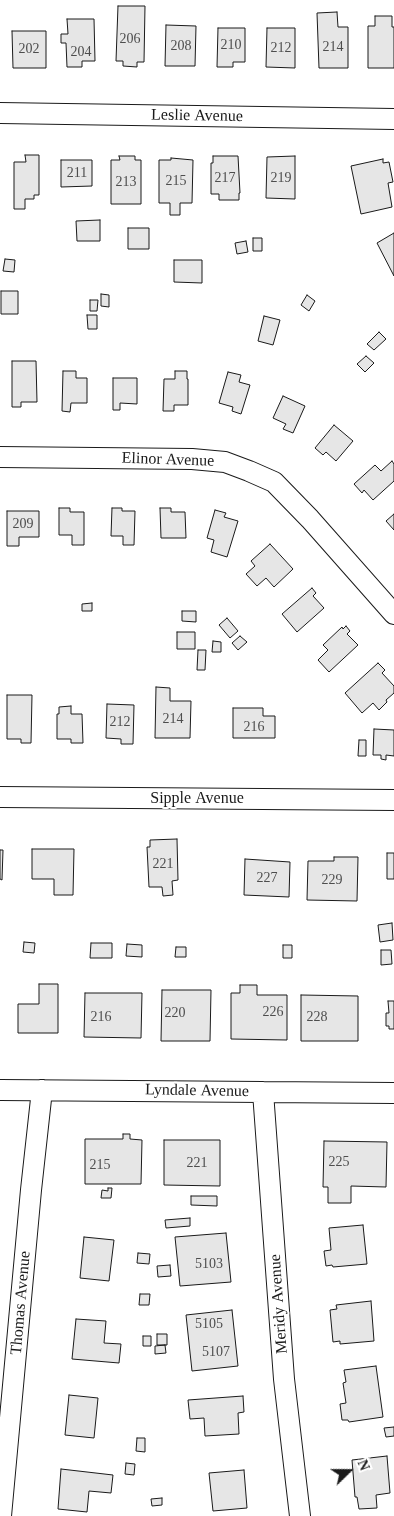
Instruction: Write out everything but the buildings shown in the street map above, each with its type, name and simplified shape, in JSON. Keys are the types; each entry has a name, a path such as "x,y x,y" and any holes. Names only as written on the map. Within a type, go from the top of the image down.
{"street":[{"name":"Leslie Avenue","path":"0,113 394,119"},
{"name":"Elinor Avenue","path":"0,457 192,458 224,462 249,471 274,482 310,519 394,614"},
{"name":"Sipple Avenue","path":"0,797 394,800"},
{"name":"Lyndale Avenue","path":"0,1090 394,1093"},
{"name":"Thomas Avenue","path":"1,1516 42,1090"},
{"name":"Meridy Avenue","path":"263,1092 284,1379 300,1516"}]}
